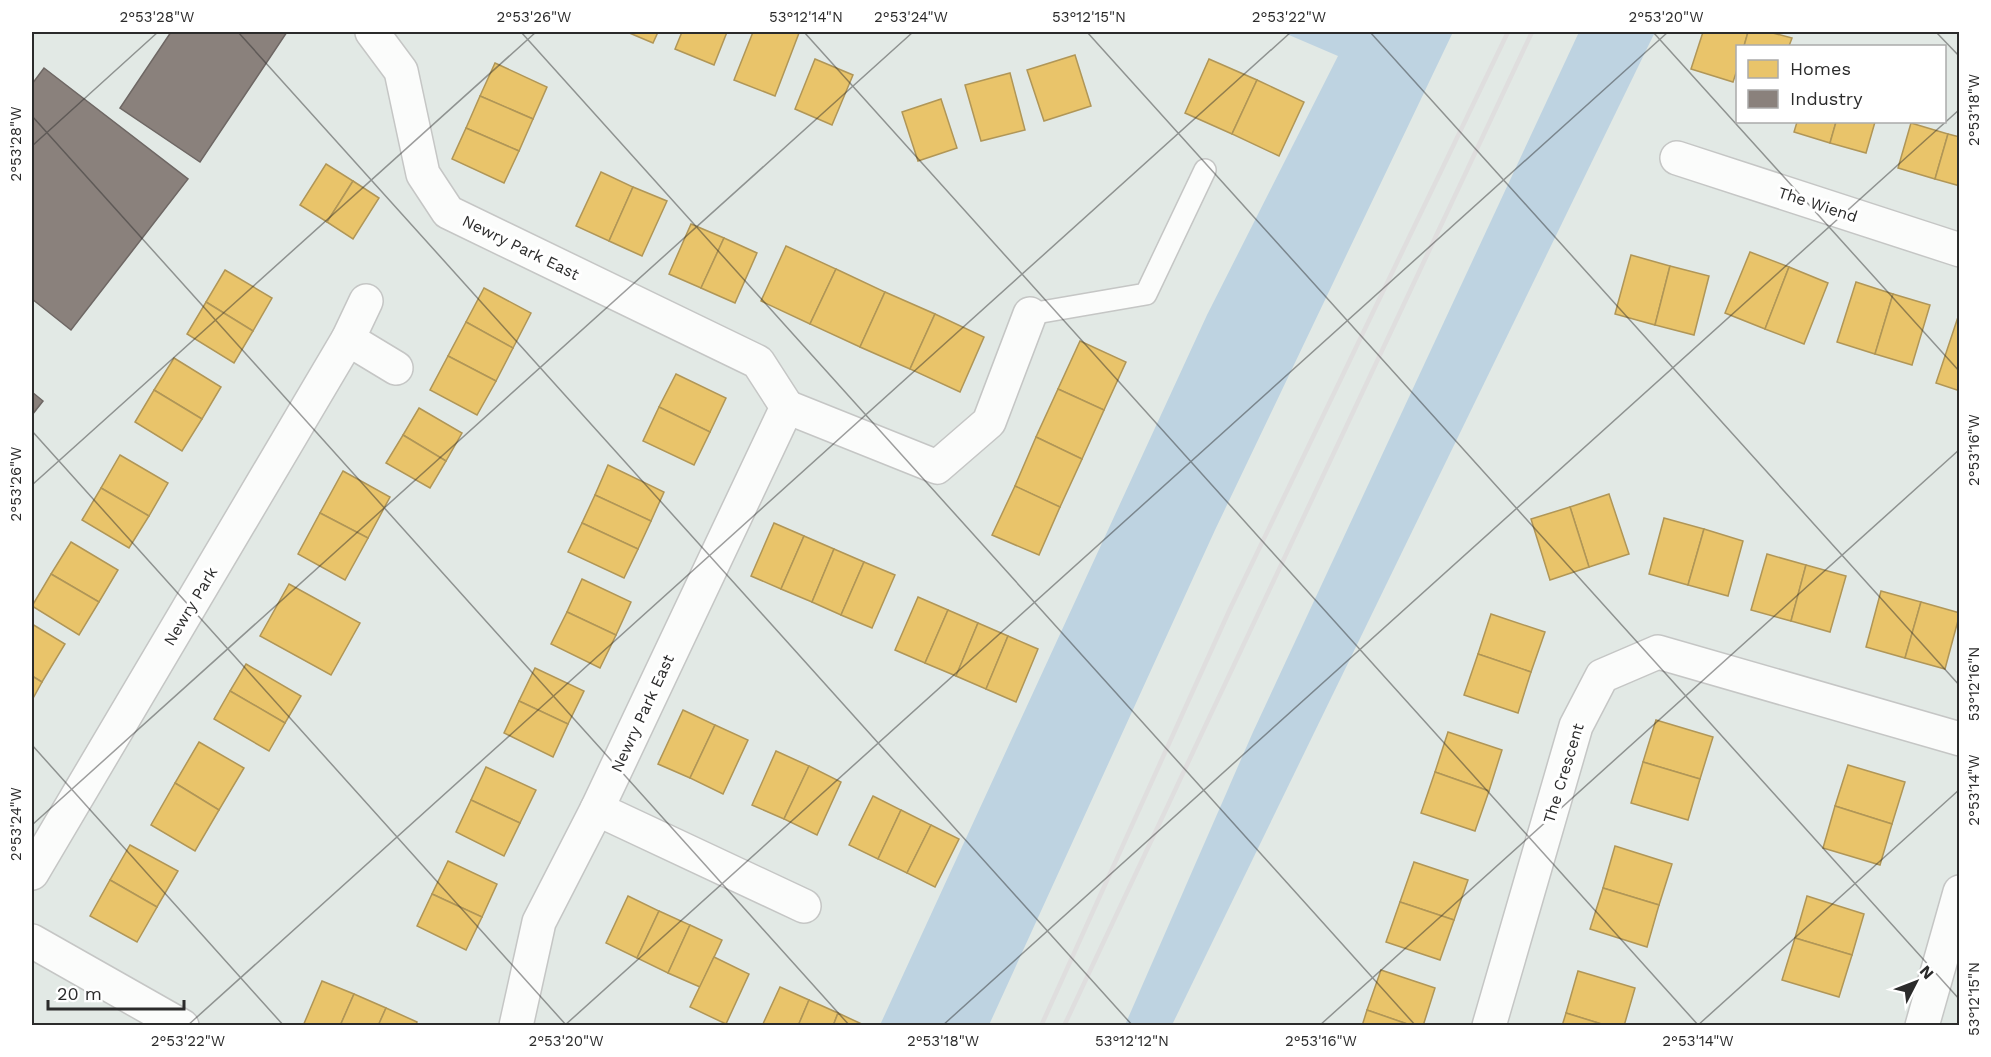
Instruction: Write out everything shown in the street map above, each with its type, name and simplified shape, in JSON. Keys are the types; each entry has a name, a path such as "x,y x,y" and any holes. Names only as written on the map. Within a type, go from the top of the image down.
{"street":[{"name":"Newry Park East","path":"372,32 401,71 423,174 448,212 758,362 787,407 597,809 539,921 516,1026"},
{"name":"The Wiend","path":"1677,158 1959,250"},
{"name":"Newry Park","path":"32,873 348,339 366,301"},
{"path":"787,407 936,467 989,422 1030,314"},
{"path":"348,339 396,368"},
{"name":"The Crescent","path":"1489,1026 1576,726 1602,676 1658,652 1959,739"},
{"path":"597,809 804,906"},
{"path":"1923,1026 1959,892"},
{"path":"32,941 182,1026"}],"lane":[{"path":"1030,314 1146,294 1205,170"}],"shaded area":[{"path":"1282,32 1453,32 1215,530 989,1025 880,1025 1207,315 1338,56"},
{"path":"1579,32 1655,32 1172,1025 1125,1025 1253,732"}],"building: Homes":[{"path":"627,32 658,32 653,43"},
{"path":"682,32 727,32 714,65 675,49"},
{"path":"753,32 799,33 775,96 734,80"},
{"path":"1703,32 1748,32 1744,45 1736,45 1736,73 1733,82 1691,69"},
{"path":"1748,32 1769,32 1792,38 1789,45 1744,45"},
{"path":"1075,55 1091,106 1044,121 1027,70"},
{"path":"815,59 853,75 832,125 795,109"},
{"path":"1209,59 1257,80 1232,134 1185,113"},
{"path":"495,63 547,87 533,119 480,96"},
{"path":"1010,73 1025,130 981,141 965,85"},
{"path":"1257,80 1304,102 1279,156 1232,134"},
{"path":"480,96 533,119 519,151 466,128"},
{"path":"941,99 957,148 918,161 902,112"},
{"path":"1797,123 1836,123 1830,143 1794,132"},
{"path":"1836,123 1875,123 1866,153 1830,143"},
{"path":"1911,123 1948,134 1935,179 1898,168"},
{"path":"466,128 519,151 504,183 452,159"},
{"path":"1948,134 1960,137 1960,186 1935,179"},
{"path":"326,164 353,181 327,222 300,205"},
{"path":"601,172 633,187 609,241 576,226"},
{"path":"353,181 379,198 353,239 327,222"},
{"path":"633,187 667,201 642,256 609,241"},
{"path":"691,224 724,238 701,288 669,274"},
{"path":"724,238 757,253 735,303 701,288"},
{"path":"786,246 836,269 810,324 761,301"},
{"path":"1750,252 1789,267 1765,329 1725,313"},
{"path":"1631,255 1670,266 1655,325 1615,314"},
{"path":"1670,266 1709,276 1694,335 1655,325"},
{"path":"1789,267 1828,283 1804,344 1765,329"},
{"path":"836,269 885,292 860,347 810,324"},
{"path":"225,270 272,298 253,331 206,302"},
{"path":"1856,282 1893,294 1875,354 1837,342"},
{"path":"484,288 531,313 513,348 466,322"},
{"path":"885,292 935,314 910,369 860,347"},
{"path":"1893,294 1930,305 1912,365 1875,354"},
{"path":"206,302 253,331 234,363 187,334"},
{"path":"935,314 984,337 960,392 910,369"},
{"path":"1960,314 1960,391 1936,383"},
{"path":"466,322 513,348 496,381 448,356"},
{"path":"1080,341 1126,362 1104,410 1058,389"},
{"path":"448,356 496,381 477,415 430,390"},
{"path":"174,358 221,387 202,419 154,390"},
{"path":"676,374 726,398 710,432 659,407"},
{"path":"1058,389 1104,410 1082,459 1036,437"},
{"path":"154,390 202,419 182,451 135,422"},
{"path":"659,407 710,432 694,465 643,441"},
{"path":"419,408 462,433 446,461 403,435"},
{"path":"403,435 446,461 430,488 386,463"},
{"path":"1036,437 1082,459 1060,507 1015,486"},
{"path":"120,455 168,483 149,516 101,488"},
{"path":"608,465 664,492 651,521 595,495"},
{"path":"343,471 390,497 368,538 320,513"},
{"path":"1015,486 1060,507 1039,555 992,535"},
{"path":"101,488 149,516 129,548 82,520"},
{"path":"1609,494 1629,554 1589,567 1570,507"},
{"path":"595,495 651,521 638,549 582,523"},
{"path":"1570,507 1589,567 1550,580 1531,519"},
{"path":"320,513 368,538 345,580 298,554"},
{"path":"1664,518 1704,529 1688,585 1649,574"},
{"path":"582,523 638,549 624,578 568,552"},
{"path":"774,523 804,536 781,589 751,576"},
{"path":"1704,529 1743,541 1728,596 1688,585"},
{"path":"804,536 834,549 812,602 781,589"},
{"path":"71,542 118,570 99,602 51,574"},
{"path":"834,549 864,562 841,615 812,602"},
{"path":"1767,554 1806,565 1791,621 1751,610"},
{"path":"864,562 895,575 872,628 841,615"},
{"path":"1806,565 1846,576 1830,632 1791,621"},
{"path":"51,574 99,602 79,635 32,606"},
{"path":"582,579 631,602 616,635 567,612"},
{"path":"289,584 360,623 331,675 260,636"},
{"path":"1881,591 1921,602 1905,658 1866,647"},
{"path":"918,597 948,610 925,663 895,650"},
{"path":"1921,602 1960,613 1945,669 1905,658"},
{"path":"948,610 978,623 956,676 925,663"},
{"path":"567,612 616,635 600,668 551,644"},
{"path":"1491,614 1545,632 1531,672 1478,654"},
{"path":"978,623 1008,636 986,689 956,676"},
{"path":"32,624 65,644 42,682 32,676"},
{"path":"1008,636 1038,649 1016,702 986,689"},
{"path":"1478,654 1531,672 1518,713 1464,695"},
{"path":"246,664 301,696 285,723 230,691"},
{"path":"535,668 584,691 568,724 519,701"},
{"path":"32,676 42,682 32,700"},
{"path":"230,691 285,723 269,751 214,719"},
{"path":"519,701 568,724 553,757 504,733"},
{"path":"683,710 715,725 690,778 658,764"},
{"path":"1656,720 1713,737 1700,779 1643,762"},
{"path":"715,725 748,740 723,794 690,778"},
{"path":"1448,732 1502,750 1489,791 1435,772"},
{"path":"199,742 244,768 219,810 175,783"},
{"path":"776,751 809,766 784,819 752,805"},
{"path":"1643,762 1700,779 1688,820 1631,803"},
{"path":"1848,765 1905,782 1892,824 1835,806"},
{"path":"809,766 841,782 817,835 784,819"},
{"path":"486,767 536,790 520,823 471,800"},
{"path":"1435,772 1489,791 1475,831 1421,813"},
{"path":"175,783 219,810 195,851 151,825"},
{"path":"873,796 901,810 878,859 849,845"},
{"path":"471,800 520,823 504,856 456,832"},
{"path":"1835,806 1892,824 1880,865 1823,848"},
{"path":"901,810 931,825 907,873 878,859"},
{"path":"931,825 959,839 935,887 907,873"},
{"path":"130,845 178,871 157,907 110,880"},
{"path":"1615,846 1672,864 1659,905 1603,888"},
{"path":"448,861 497,884 482,917 432,894"},
{"path":"1414,862 1468,880 1454,920 1400,902"},
{"path":"110,880 157,907 137,942 90,916"},
{"path":"1603,888 1659,905 1647,947 1590,929"},
{"path":"432,894 482,917 466,950 417,926"},
{"path":"628,896 659,911 637,958 606,943"},
{"path":"1807,896 1864,914 1852,955 1795,938"},
{"path":"1400,902 1454,920 1440,960 1386,942"},
{"path":"659,911 690,925 668,973 637,958"},
{"path":"690,925 722,940 700,987 668,973"},
{"path":"1795,938 1852,955 1839,997 1782,980"},
{"path":"714,957 749,974 726,1024 690,1007"},
{"path":"1381,970 1435,988 1423,1026 1413,1026 1367,1010"},
{"path":"1578,971 1635,988 1624,1026 1608,1026 1566,1013"},
{"path":"322,981 354,994 340,1026 303,1026"},
{"path":"780,987 809,1000 798,1026 762,1026"},
{"path":"354,994 386,1008 378,1026 340,1026"},
{"path":"809,1000 838,1013 833,1026 798,1026"},
{"path":"386,1008 417,1022 416,1026 378,1026"},
{"path":"1367,1010 1413,1026 1362,1026"},
{"path":"838,1013 866,1026 833,1026"},
{"path":"1566,1013 1608,1026 1562,1026"}],"building: Industry":[{"path":"171,32 287,32 200,162 120,108"},
{"path":"44,68 188,179 71,330 32,299 32,84"},
{"path":"32,392 43,401 32,415"}],"railway":[{"path":"1041,1026 1230,609 1508,32"},
{"path":"1064,1026 1532,32"}]}
